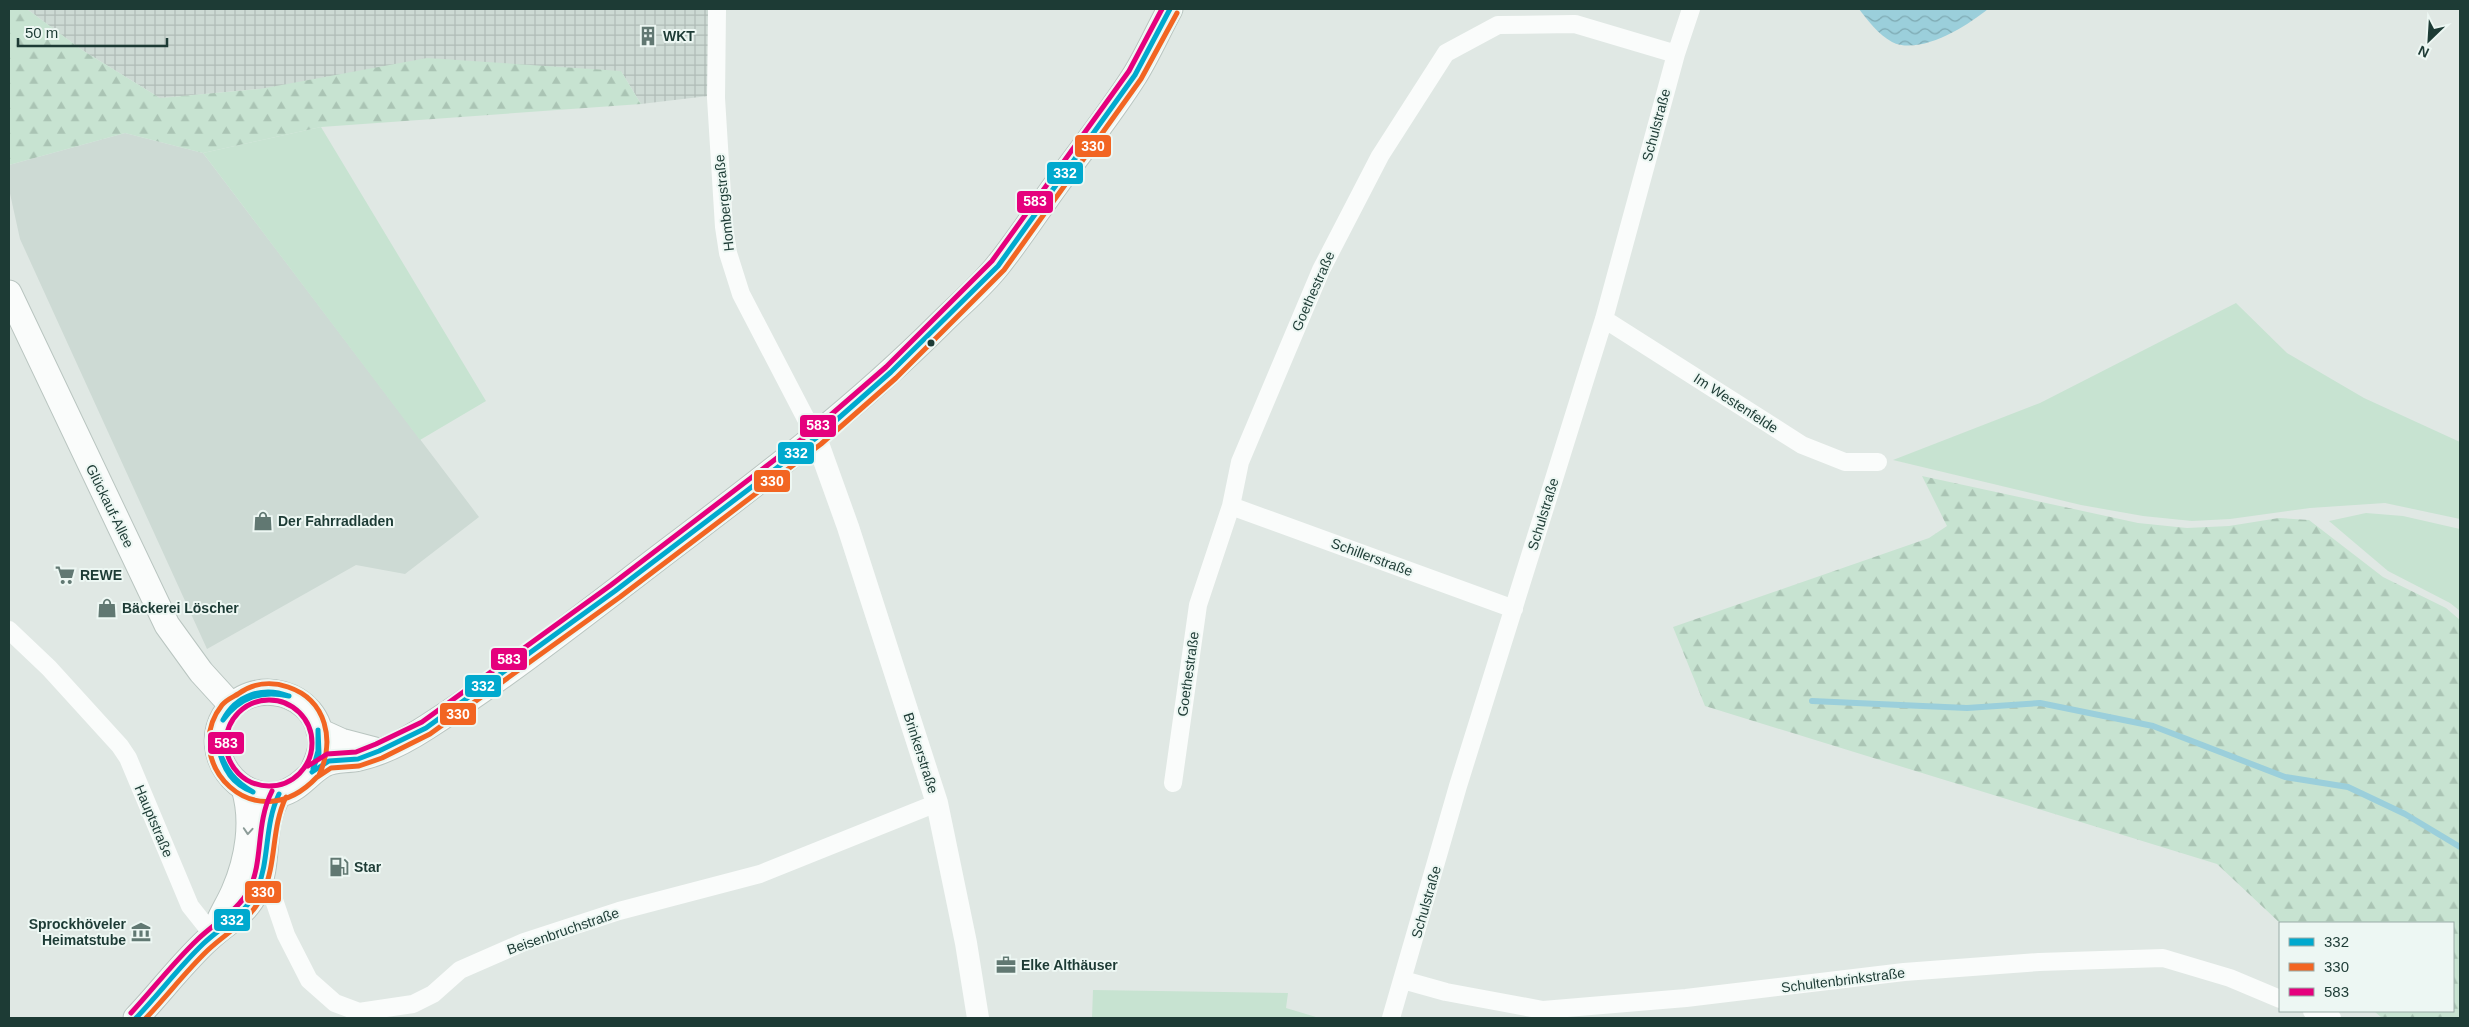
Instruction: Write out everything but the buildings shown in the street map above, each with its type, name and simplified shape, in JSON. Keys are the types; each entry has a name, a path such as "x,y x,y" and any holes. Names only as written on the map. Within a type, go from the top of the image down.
{"main road":[{"path":"312,772 319,756 319,730 314,718 296,698 283,693 269,691 256,693 232,706 220,726 217,750 226,772 244,788 267,795 279,794 294,788 312,772 329,761 358,759 426,728 488,685 816,438 921,343 998,266 1135,75 1170,9"},
{"name":"Glückauf-Allee","path":"9,293 167,624 201,672 232,706"},
{"path":"319,730 341,740 379,751"},
{"path":"136,1018 213,935 241,914 256,893 250,878 248,802 244,788"},
{"path":"250,878 267,819 279,794"}],"street":[{"name":"Hombergstraße","path":"717,9 716,98 724,227 728,253 741,294 816,438"},
{"name":"Schulstraße","path":"1391,1018 1458,786 1604,318 1676,54 1691,9"},
{"name":"Goethestraße","path":"1173,783 1198,605 1231,506 1240,462 1322,270 1380,156 1446,53 1498,25 1575,24 1676,54"},
{"name":"Im Westenfelde","path":"1604,318 1802,445 1845,462 1878,462"},
{"name":"Brinkerstraße","path":"816,438 848,527 937,803 966,943 978,1018"},
{"name":"Schillerstraße","path":"1231,506 1514,609"},
{"name":"Hauptstraße","path":"9,630 54,674 120,746 128,758 190,906 213,935"},
{"name":"Beisenbruchstraße","path":"250,878 273,897 286,935 309,980 339,1006 359,1012 405,1006 421,1001 433,994 460,970 524,942 619,911 760,874 937,803"},
{"name":"Schultenbrinkstraße","path":"1403,980 1446,992 1543,1010 1677,999 1904,972 2038,962 2163,958 2230,978 2279,999"},
{"path":"2315,1012 2332,1018"}],"shaded area":[{"path":"27,9 711,9 708,96 641,104 621,71 260,89 160,98 82,50"},
{"path":"125,133 203,153 479,517 405,574 356,565 207,649 20,239 9,189 9,165"}],"green space":[{"path":"9,9 27,9 82,50 160,98 260,89 427,58 621,71 641,104 321,127 203,153 125,133 9,165"},
{"path":"321,127 486,401 420,440 203,153"},
{"path":"2236,303 2287,353 2364,398 2460,442 2460,519 2385,503 2310,508 2230,519 2192,521 2143,516 2081,505 1893,460 2040,403"},
{"path":"1922,476 2138,523 2187,528 2229,526 2279,518 2309,520 2383,577 2446,608 2460,620 2460,1018 2382,1018 2375,1012 2454,1012 2454,922 2279,922 2217,864 1705,706 1673,627 1929,538 1947,526"},
{"path":"2366,513 2403,516 2460,529 2460,611 2450,603 2388,571 2329,521"},
{"path":"1093,990 1288,993 1286,1008 1316,1017 1092,1018"}],"water":[{"path":"1859,9 1988,9 1956,31 1943,37 1916,45 1903,45 1892,42 1882,35"}],"waterway":[{"path":"1812,701 1967,708 2040,703 2153,726 2285,777 2348,787 2405,814 2460,847"}],"transit line":[{"name":"583","path":"308,766 327,754 356,752 422,722 611,585 811,432 886,367 992,261 1129,71 1162,9"},
{"name":"332","path":"312,772 329,761 358,759 379,751 426,728 615,591 816,438 891,372 998,266 1135,75 1170,9"},
{"name":"330","path":"316,778 331,768 359,766 382,758 430,734 620,597 821,444 896,378 1004,270 1141,79 1177,13"},
{"name":"330","path":"317,777 293,795 270,801 248,798 230,787 216,770 210,749 211,727 222,705 244,690 262,684 282,685 301,693 312,701 319,712 327,736 324,762 319,775"},
{"name":"332","path":"223,720 235,704 251,695 270,692 289,696"},
{"name":"332","path":"223,720 237,706 252,697 269,694 289,696"},
{"name":"583","path":"269,700 286,703 300,712 309,726 312,743 309,760 300,774 286,783 269,786 252,783 238,774 229,760 226,743 229,726 238,712 252,703 269,700"},
{"name":"332","path":"313,769 318,751 318,730"},
{"name":"332","path":"313,769 319,753 318,730"},
{"name":"332","path":"219,750 232,774 241,784 253,792"},
{"name":"332","path":"219,750 223,764 230,776 240,785 253,792"},
{"name":"583","path":"131,1013 188,949 232,911 249,890 257,867 263,817 272,791"},
{"name":"332","path":"136,1018 194,953 233,920 252,899 261,878 271,818 279,794"},
{"name":"330","path":"146,1018 200,958 246,918 259,902 267,881 278,821 286,797"}],"place":[{"name":"WKT","path":"648,36"},
{"name":"Der Fahrradladen","path":"263,521"},
{"name":"REWE","path":"65,575"},
{"name":"Bäckerei Löscher","path":"107,608"},
{"name":"Star","path":"339,867"},
{"name":"Sprockhöveler Heimatstube","path":"141,932"},
{"name":"Elke Althäuser","path":"1006,965"}]}
